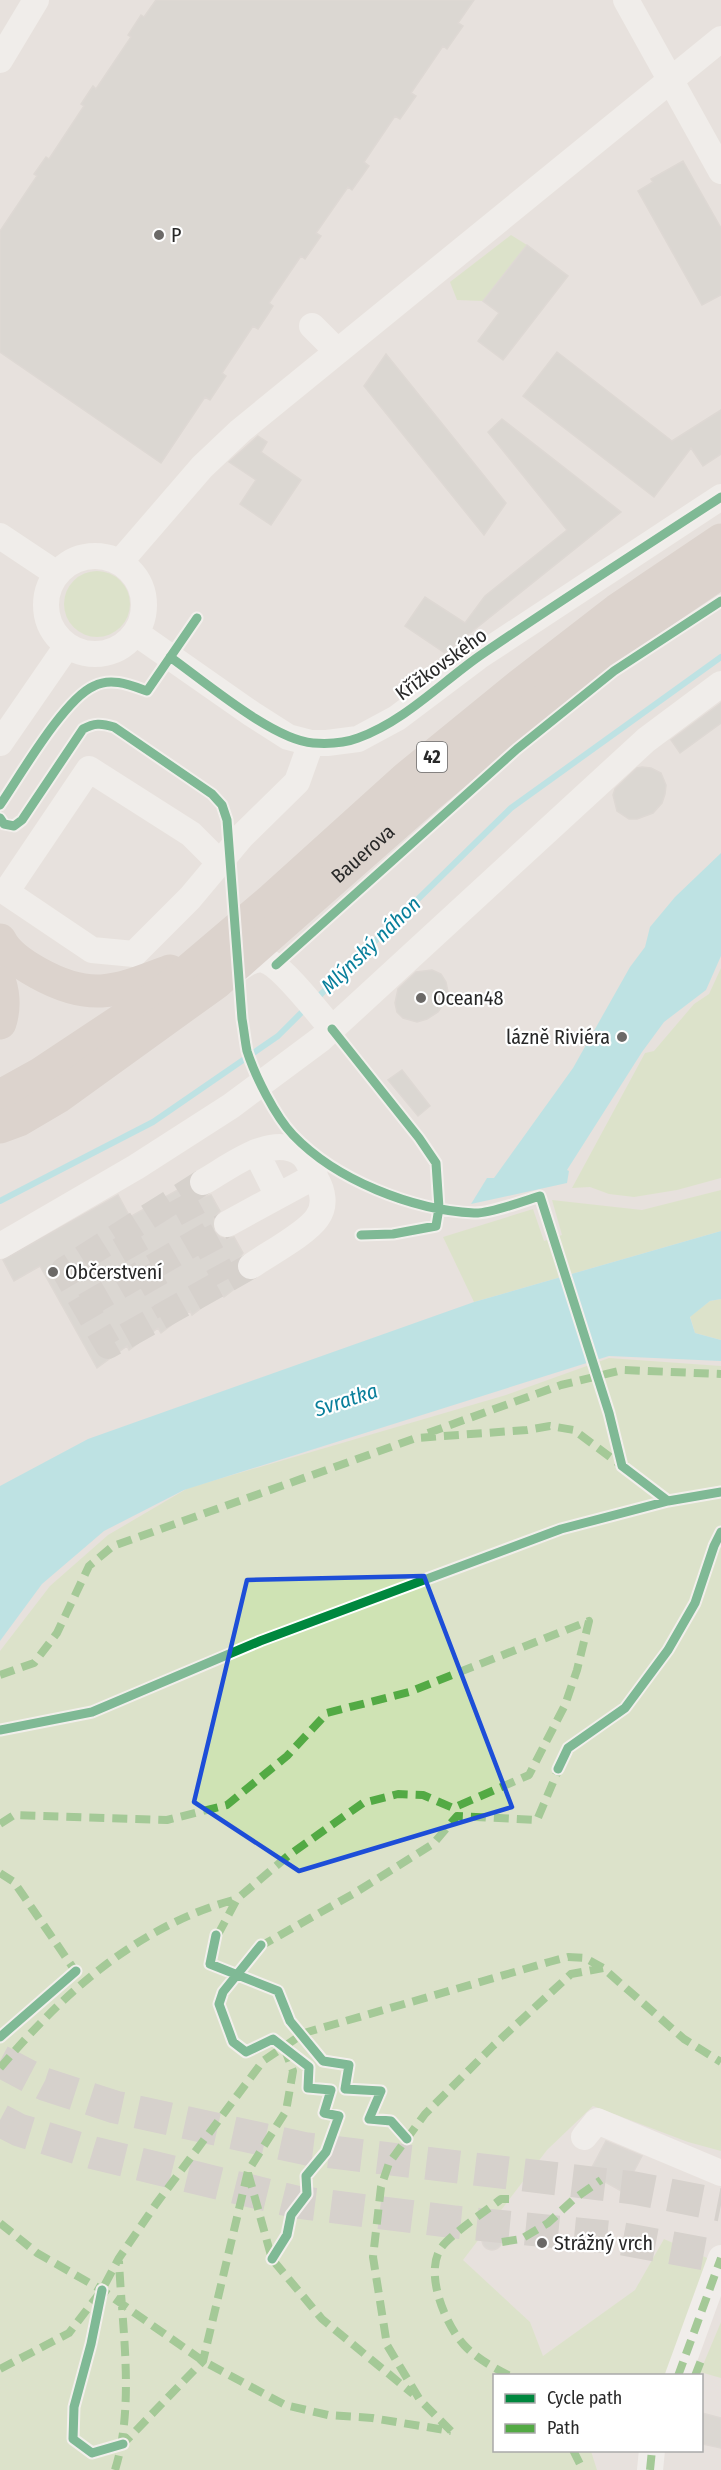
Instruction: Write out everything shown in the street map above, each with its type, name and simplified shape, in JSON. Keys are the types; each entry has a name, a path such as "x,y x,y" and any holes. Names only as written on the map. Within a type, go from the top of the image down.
{"highway":[{"name":"42","path":"5,1118 40,1074 159,995 208,972 406,778 617,610 721,540"},
{"name":"Bauerova","path":"5,1118 58,1097 86,1078 208,972 310,901 427,797 527,713 634,631 721,572"},
{"path":"0,940 27,967 60,986 81,991 126,988 208,972"},
{"path":"0,983 3,992 3,1014 0,1023"}],"street":[{"path":"0,60 28,18 36,0"},
{"path":"626,0 721,171"},
{"path":"120,562 202,467 240,431 721,39"},
{"path":"312,326 337,351"},
{"name":"Křížkovského","path":"136,633 288,737 311,743 358,739 397,718 478,657 721,497"},
{"path":"0,536 57,574"},
{"path":"100,555 120,562 130,569 139,582 145,598 144,614 136,633 114,651 98,654 82,652 67,646 56,634 48,620 46,604 49,588 57,574 69,563 84,556 100,555"},
{"path":"0,743 67,646"},
{"path":"0,1246 136,1167 231,1106 646,740 721,684"},
{"path":"220,863 191,834 89,769 6,892 92,950 134,954 190,898 220,863 242,836 297,782 311,743"},
{"path":"276,965 276,956 281,941 310,901"},
{"path":"208,972 262,959 276,965 327,1023"},
{"path":"203,1182 264,1147 282,1146 303,1155 322,1190 323,1203 319,1216 309,1227 251,1266"},
{"path":"256,1152 278,1196"},
{"path":"227,1224 315,1176"},
{"path":"584,2136 597,2121 721,2174"},
{"path":"679,2374 721,2258"},
{"path":"650,2470 652,2452"}],"highlighted area":[{"path":"424,1576 512,1807 299,1871 194,1802 247,1580"}],"green space":[{"path":"511,235 527,245 483,301 457,300 450,282"},
{"path":"90,571 104,571 116,576 125,585 130,604 128,617 121,628 104,637 90,637 78,632 69,623 64,611 64,597 69,585 78,576"},
{"path":"721,968 721,1178 677,1190 634,1197 609,1194 590,1187 572,1188 645,1053 654,1051 694,1004 709,994"},
{"path":"721,1190 721,1231 474,1302 443,1237 533,1209 544,1241 562,1235 552,1200 642,1210"},
{"path":"721,1299 721,1340 695,1333 690,1316 710,1301"},
{"path":"609,1358 721,1366 721,2151 688,2142 593,2106 547,2150 463,2260 530,2322 543,2356 635,2290 664,2239 714,2261 671,2374 493,2374 493,2452 591,2452 597,2470 0,2470 0,1651 50,1586 108,1535 188,1488 506,1395"},
{"path":"721,2322 721,2378 700,2372"}],"water":[{"name":"lázně Riviéra","path":"721,853 721,956 706,990 664,1022 642,1052 567,1170 569,1171 567,1183 471,1204 487,1178 494,1178 573,1068 630,967 645,947 650,927 675,897"},
{"name":"Svratka","path":"721,1231 721,1299 710,1301 690,1317 695,1333 721,1340 721,1361 609,1356 184,1490 104,1531 42,1584 0,1641 0,1486 88,1439 474,1302"}],"building":[{"name":"P","path":"156,0 474,0 458,23 463,26 447,49 443,46 411,93 416,96 400,119 395,116 364,162 369,166 352,190 348,187 316,233 321,236 305,259 301,256 269,303 273,306 258,329 253,326 222,373 226,376 210,400 205,397 161,463 0,352 0,231 37,176 34,174 46,157 49,159 84,106 81,104 93,86 96,89 131,37 128,35 141,15 144,17"},
{"path":"683,161 721,228 721,295 702,305 638,191 653,182 651,179"},
{"path":"527,245 568,276 503,360 478,341 499,313 483,301"},
{"path":"557,352 672,441 721,410 721,454 703,466 691,448 654,497 523,396"},
{"path":"386,354 506,503 484,535 364,386"},
{"path":"502,419 621,512 445,653 405,626 425,597 465,623 485,596 567,530 488,432"},
{"path":"258,436 267,442 261,452 301,480 271,525 240,504 256,480 229,462"},
{"path":"721,703 721,723 680,753 671,740"},
{"path":"642,767 661,773 666,785 665,794 662,803 653,813 637,819 629,819 617,811 613,795 615,789 637,768"},
{"path":"432,970 441,974 446,982 448,992 443,1005 438,1012 427,1019 417,1022 403,1018 397,1012 395,1003 398,989 416,972"},
{"path":"402,1070 430,1106 418,1116 388,1080"},
{"path":"188,1184 190,1190 196,1195 204,1197 211,1195 220,1211 214,1217 214,1231 220,1237 227,1239 234,1237 243,1253 238,1259 236,1268 239,1275 246,1280 224,1297 221,1293 192,1315 190,1311 161,1333 158,1328 129,1350 127,1346 97,1368 40,1266 14,1281 3,1260 118,1195 130,1217"},
{"path":"606,2141 642,2156 623,2192 589,2173"},
{"path":"492,2230 499,2233 502,2240 499,2247 492,2250 485,2247 482,2240 485,2233"},
{"path":"703,2413 721,2418 721,2448 703,2444"}],"waterway":[{"name":"Mlýnský náhon","path":"315,1000 511,808 721,657"},
{"name":"Mlýnský náhon","path":"0,1201 153,1122 278,1036 307,1007"}],"tunnel":[{"path":"203,1182 64,1270 108,1346 251,1266"},
{"path":"181,1196 226,1280"},
{"path":"85,1306 227,1224"},
{"path":"124,1233 169,1312"},
{"path":"0,2061 44,2084 115,2107 307,2149 634,2188 721,2205"},
{"path":"0,2120 19,2130 94,2153 296,2202 455,2222 618,2238 721,2257"}],"marked path":[{"path":"428,1433 561,1385 623,1370 721,1374"},
{"path":"0,1675 34,1663 57,1633 89,1566 113,1546 416,1438 527,1430 550,1426 574,1430 622,1466"},
{"path":"0,1824 14,1815 167,1820 227,1805 287,1756 327,1713 409,1692 589,1621 577,1670 565,1705 529,1775 453,1808 423,1795 398,1794 363,1803 289,1855 237,1899 215,1940"},
{"path":"259,1947 353,1894 433,1844 457,1816 537,1820 560,1766"},
{"path":"0,1873 14,1882 78,1975"},
{"path":"0,2068 50,2013 106,1965 136,1944 168,1926 201,1911 237,1899"},
{"path":"0,2369 69,2333 102,2290 119,2258 156,2204 263,2061 304,2033 549,1962 568,1957 585,1958 603,1968 684,2039 721,2062"},
{"path":"451,2431 420,2400 387,2345 373,2257 381,2187 389,2163 425,2114 493,2046 571,1974 603,1968"},
{"path":"119,2446 203,2361 248,2171 286,2111 293,2071 285,2050"},
{"path":"248,2173 272,2259 322,2319 413,2394"},
{"path":"502,2242 521,2239 548,2223 574,2199 601,2180"},
{"path":"506,2374 474,2354 457,2336 439,2298 435,2271 436,2258 446,2243 501,2199 509,2199"},
{"path":"0,2223 37,2253 102,2290 203,2361 285,2405 328,2415 372,2418 451,2431"},
{"path":"679,2374 721,2258"},
{"path":"115,2470 121,2445 126,2393 119,2261"},
{"path":"696,2374 702,2358"},
{"path":"574,2452 583,2470"},
{"path":"650,2470 652,2452"}],"cycle path":[{"path":"170,657 239,708 279,732 313,743 353,740 375,731 406,712 478,657 721,497"},
{"path":"276,965 517,749 614,671 721,601"},
{"path":"0,805 69,706 82,694 100,683 121,683 147,691 197,618"},
{"path":"0,818 4,824 14,826 22,820 83,729 98,724 114,727 212,794 222,805 227,820 242,1019 247,1051 260,1084 279,1117 293,1135 331,1166 376,1190 401,1199 450,1211 480,1213 540,1196 609,1413 622,1466 668,1501"},
{"path":"332,1029 419,1138 436,1163 439,1208 436,1226 393,1234 361,1235"},
{"path":"0,1730 92,1712 260,1641 561,1529 668,1501 721,1492"},
{"path":"558,1769 568,1748 625,1708 668,1650 695,1603 721,1532"},
{"path":"216,1935 210,1964 278,1991 290,2021 323,2061 349,2065 345,2089 381,2091 369,2119 391,2121 407,2139"},
{"path":"261,1945 223,1992 219,2004 233,2042 246,2052 273,2039 309,2067 308,2088 331,2090 324,2113 339,2116 326,2152 306,2176 307,2194 291,2215 287,2235 272,2259"},
{"path":"0,2037 76,1971"},
{"path":"102,2290 91,2344 74,2407 73,2439 92,2453 123,2444"}],"place":[{"name":"P","path":"159,235"},
{"name":"Ocean48","path":"421,998"},
{"name":"lázně Riviéra","path":"622,1037"},
{"name":"Občerstvení","path":"53,1272"},
{"name":"Strážný vrch","path":"542,2243"}]}
